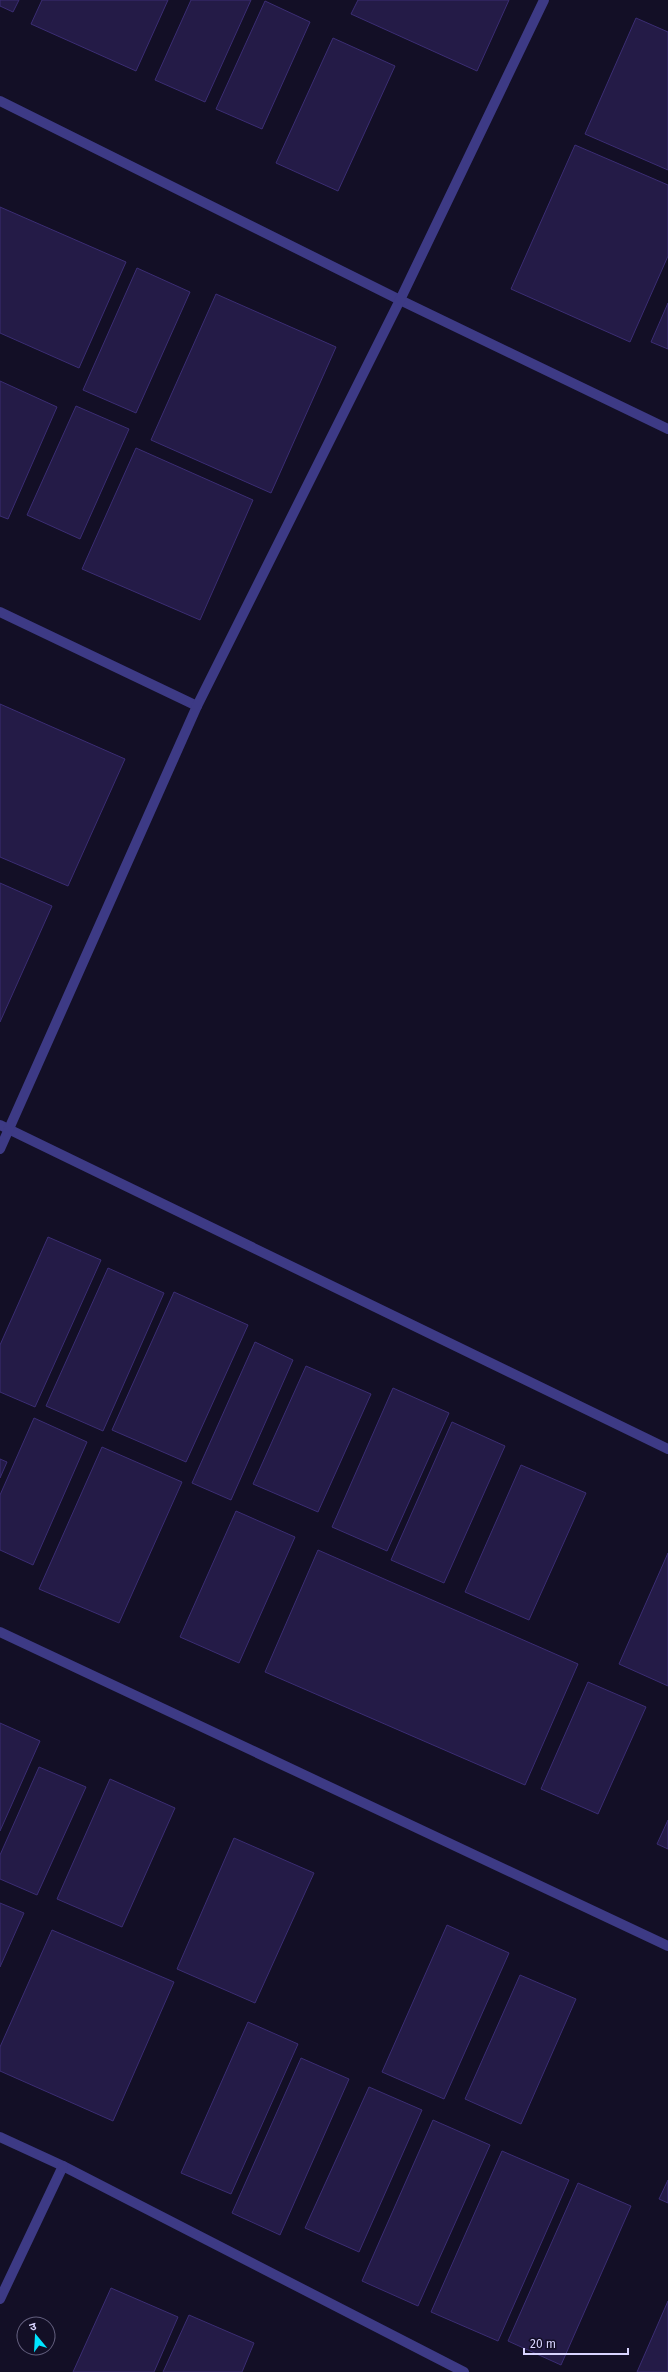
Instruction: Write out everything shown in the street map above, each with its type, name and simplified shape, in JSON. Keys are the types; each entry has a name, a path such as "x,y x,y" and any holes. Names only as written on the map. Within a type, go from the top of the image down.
{"lane":[{"path":"0,1149 10,1130 197,706 400,300 544,0"},
{"path":"0,101 400,300 668,429"},
{"path":"0,612 197,706"},
{"path":"0,1125 668,1449"},
{"path":"0,1632 668,1946"},
{"path":"0,2137 63,2166 464,2372"},
{"path":"0,2299 63,2166"}],"building":[{"path":"0,0 19,0 13,12 0,6"},
{"path":"42,0 168,0 136,71 31,24"},
{"path":"191,0 251,0 205,102 155,80"},
{"path":"358,0 509,0 477,71 351,14"},
{"path":"265,1 310,22 262,129 216,109"},
{"path":"636,18 668,32 668,170 585,134"},
{"path":"333,38 395,66 338,191 276,163"},
{"path":"575,145 668,185 668,256 630,342 511,289"},
{"path":"0,207 126,262 79,368 0,333"},
{"path":"137,268 190,292 136,413 83,390"},
{"path":"216,294 336,347 271,493 151,440"},
{"path":"668,303 668,349 651,342"},
{"path":"0,381 57,407 8,519 0,516"},
{"path":"76,406 129,429 80,539 27,515"},
{"path":"136,448 253,500 200,620 82,569"},
{"path":"0,704 125,759 68,886 0,857"},
{"path":"0,883 52,906 0,1022"},
{"path":"48,1237 101,1260 35,1407 0,1392 0,1345"},
{"path":"108,1268 164,1293 103,1431 46,1406"},
{"path":"174,1292 248,1325 186,1462 112,1430"},
{"path":"255,1342 293,1360 231,1500 192,1483"},
{"path":"306,1366 371,1394 318,1512 253,1484"},
{"path":"393,1388 449,1413 387,1551 332,1527"},
{"path":"34,1418 87,1442 33,1565 0,1550 0,1495"},
{"path":"452,1422 505,1446 444,1583 391,1560"},
{"path":"102,1447 182,1482 119,1623 39,1589"},
{"path":"0,1459 7,1462 0,1478"},
{"path":"521,1465 586,1493 529,1620 465,1592"},
{"path":"236,1511 295,1537 239,1663 180,1637"},
{"path":"318,1550 578,1664 525,1785 265,1672"},
{"path":"668,1553 668,1686 619,1664"},
{"path":"588,1682 646,1707 598,1814 541,1789"},
{"path":"0,1723 40,1741 0,1831"},
{"path":"39,1767 86,1787 37,1895 0,1879 0,1855"},
{"path":"110,1779 175,1808 122,1927 57,1899"},
{"path":"668,1820 668,1849 657,1844"},
{"path":"234,1838 314,1873 255,2003 177,1969"},
{"path":"0,1903 24,1913 0,1967"},
{"path":"447,1925 509,1953 444,2099 382,2072"},
{"path":"52,1930 174,1982 113,2121 0,2071 0,2047"},
{"path":"520,1975 576,1999 521,2124 465,2099"},
{"path":"248,2022 298,2044 231,2194 181,2173"},
{"path":"301,2058 349,2079 280,2235 232,2213"},
{"path":"369,2087 422,2110 359,2252 305,2228"},
{"path":"433,2120 490,2145 418,2306 362,2281"},
{"path":"502,2151 569,2180 498,2341 431,2312"},
{"path":"668,2180 668,2203 659,2199"},
{"path":"578,2183 631,2206 561,2365 508,2341"},
{"path":"111,2288 178,2317 154,2372 73,2372"},
{"path":"668,2301 668,2372 637,2372"},
{"path":"189,2315 254,2343 242,2372 163,2372"}]}
